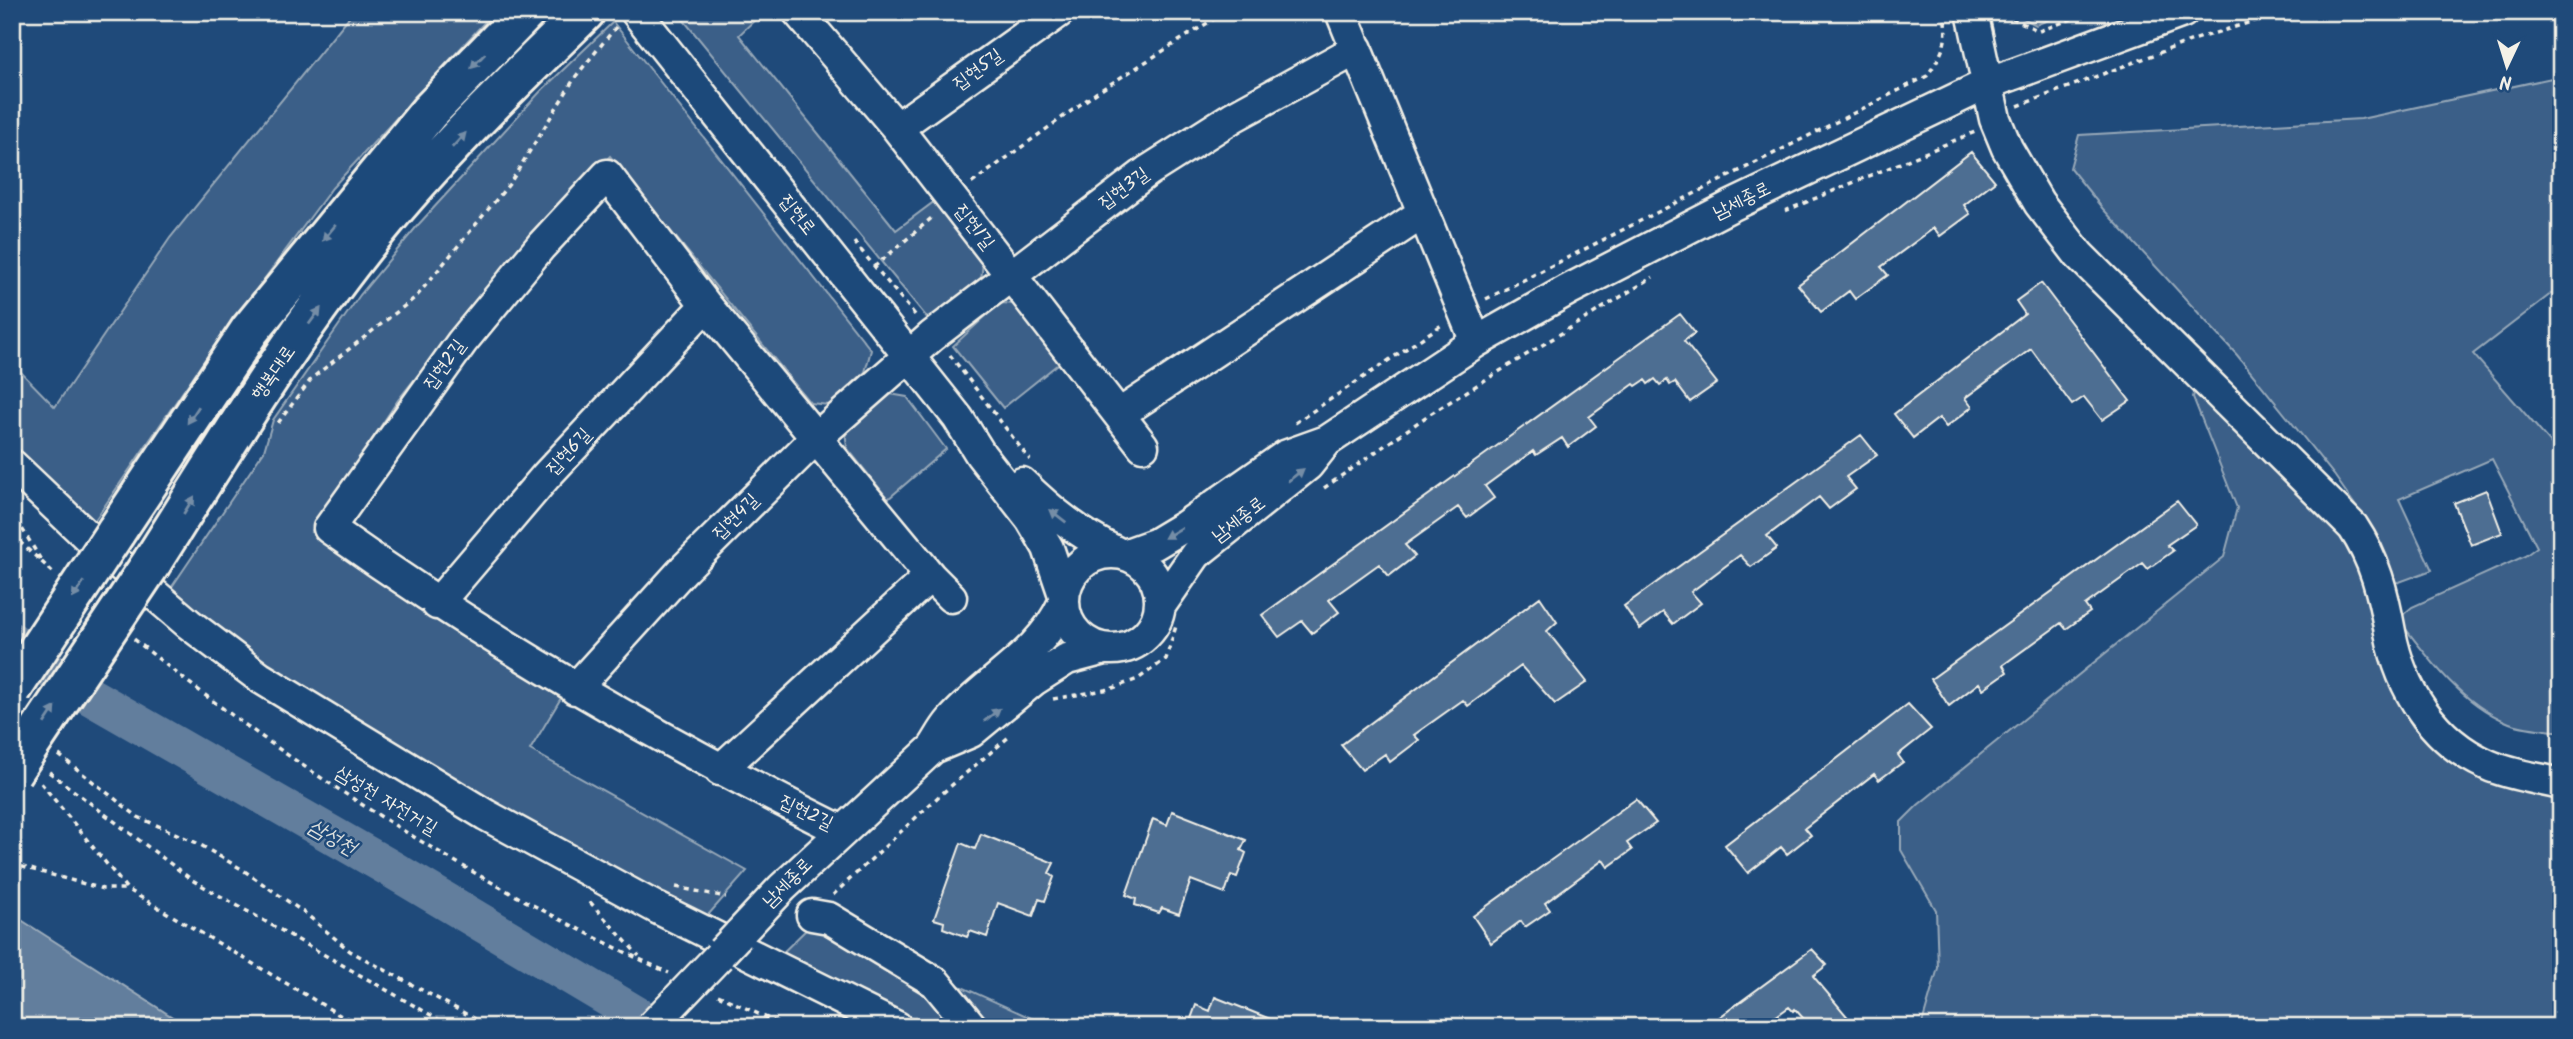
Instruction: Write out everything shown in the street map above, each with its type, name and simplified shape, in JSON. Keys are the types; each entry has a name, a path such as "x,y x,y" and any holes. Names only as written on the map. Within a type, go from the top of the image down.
{"highway":[{"path":"12,689 250,330 429,111 526,12"},
{"name":"행복대로","path":"31,773 152,562 269,378 386,220 517,78 620,17"}],"street":[{"name":"집현1길","path":"798,12 897,128 1121,413 1143,446"},
{"name":"집현5길","path":"897,128 1059,12"},
{"path":"1341,12 1476,342"},
{"path":"1972,12 1995,119 2011,156 2039,203 2079,254 2353,527 2369,551 2386,603 2398,666 2410,693 2429,721 2468,755 2490,766 2561,784"},
{"name":"남세종로","path":"1121,553 1155,544 1285,456 1327,441 1476,342 1568,290 1731,206 1986,84 2183,12"},
{"name":"집현로","path":"620,17 909,356 958,418 981,455 1031,519 1048,548 1063,599"},
{"name":"집현3길","path":"909,356 1066,230 1148,171 1233,117 1357,49"},
{"name":"집현2길","path":"720,770 940,587 706,305 607,175 541,246 462,342 329,528 437,604 575,689 720,770 842,831"},
{"path":"1121,413 1423,213"},
{"name":"집현6길","path":"437,604 546,476 706,305"},
{"name":"집현4길","path":"575,689 684,569 816,438 909,356"},
{"name":"집현로","path":"958,418 986,441 1053,514 1085,536 1121,553"},
{"name":"남세종로","path":"1169,614 1196,554 1308,465 1327,441"},
{"path":"12,465 120,565 189,624 260,677 486,815 657,908 897,1027"},
{"path":"1105,552 1121,553 1146,566 1153,574 1169,614 1137,642 1121,648 1105,649 1089,644 1076,634 1067,620 1063,599 1072,572 1084,561 1105,552"},
{"name":"남세종로","path":"652,1027 842,831 933,748 951,721 1031,650 1054,625 1063,599"},
{"name":"남세종로","path":"933,748 971,732 1034,680 1067,659 1105,649"},
{"path":"812,915 829,918 935,982 972,1027"}],"path":[{"path":"963,190 1096,93 1225,12"},
{"path":"2012,18 2039,31 2091,12"},
{"path":"1783,212 1979,131 2031,99 2193,40 2283,12"},
{"path":"272,431 312,378 416,297 510,183 576,76 620,17"},
{"path":"874,267 941,210"},
{"path":"1317,492 1430,414 1660,273"},
{"path":"12,512 44,565"},
{"path":"12,535 65,582"},
{"path":"1053,699 1110,689 1138,679 1166,659 1169,614"},
{"name":"삼성천 자전거길","path":"127,634 273,746 342,791 487,878 679,977"},
{"path":"812,915 939,796 1012,734"},
{"path":"50,748 138,817 197,843 243,870 306,914 350,951 490,1027"},
{"path":"31,773 127,889 343,1017 379,1027"},
{"path":"31,773 192,880 452,1027"},
{"path":"12,864 103,889 127,889"},
{"path":"587,899 643,960"},
{"path":"715,993 786,1027"}],"shaded area":[{"path":"353,12 494,12 332,188 210,352 82,539 12,478 12,363 55,407 170,238"},
{"path":"677,12 763,12 739,35 896,230 935,201 983,262 981,281 929,320"},
{"path":"2012,12 2067,12 2036,25"},
{"path":"613,22 871,350 865,372 829,405 810,403 610,156 500,272 398,400 311,532 427,615 561,698 530,750 747,871 701,923 403,768 165,597 264,451 273,420 360,295 418,225 540,92"},
{"path":"2561,76 2561,286 2473,354 2561,455 2561,732 2513,724 2490,714 2446,678 2398,619 2412,607 2525,556 2537,547 2492,459 2399,499 2432,570 2394,584 2378,538 2334,475 2237,355 2103,209 2070,168 2079,135 2361,119"},
{"path":"1000,303 1017,304 1063,360 1003,408 953,346"},
{"path":"2197,384 2356,554 2387,680 2413,727 2448,760 2486,779 2561,796 2561,1027 1921,1027 1938,968 1936,910 1901,850 1901,822 1918,805 2224,557 2237,508 2193,397"},
{"path":"890,394 907,397 946,449 888,499 847,448 845,429"},
{"path":"12,914 188,1027 12,1027"},
{"path":"815,921 1051,1027 920,1027 767,968"}],"building":[{"path":"1971,152 1995,181 1964,205 1970,214 1940,236 1934,228 1881,267 1888,275 1855,299 1849,291 1821,312 1798,285"},
{"path":"2041,283 2130,401 2102,420 2084,397 2072,405 2031,349 1965,398 1972,407 1946,427 1939,418 1913,438 1894,414 2025,314 2016,301"},
{"path":"1680,314 1695,333 1684,341 1717,383 1690,402 1675,382 1670,385 1667,380 1660,385 1655,379 1648,384 1645,380 1636,386 1634,384 1589,417 1596,426 1568,447 1562,438 1536,455 1533,451 1485,486 1494,498 1467,518 1458,507 1405,545 1415,556 1389,576 1379,564 1329,600 1339,612 1312,633 1302,621 1279,637 1262,615"},
{"path":"1861,435 1877,455 1846,477 1856,489 1829,509 1819,497 1767,536 1777,548 1751,567 1740,555 1691,592 1701,603 1673,624 1663,612 1640,629 1624,606"},
{"path":"2486,490 2502,533 2471,545 2454,503"},
{"path":"2177,501 2196,525 2167,545 2173,551 2148,569 2143,563 2085,605 2090,612 2066,629 2061,623 2003,665 2007,672 1983,689 1979,683 1949,706 1931,679"},
{"path":"1540,597 1557,622 1547,631 1587,682 1555,704 1521,666 1468,706 1463,700 1414,735 1419,740 1390,762 1385,754 1362,770 1341,745"},
{"path":"1908,704 1931,729 1898,755 1903,762 1879,780 1874,774 1805,828 1811,835 1787,854 1781,847 1748,873 1725,845"},
{"path":"1636,799 1656,823 1627,843 1632,850 1608,867 1603,860 1545,903 1550,910 1525,927 1521,921 1491,943 1473,916"},
{"path":"1172,811 1246,840 1241,850 1246,853 1237,877 1231,875 1225,893 1191,880 1179,914 1162,908 1159,913 1135,905 1136,899 1126,895 1153,819 1167,825"},
{"path":"981,834 1054,863 1049,873 1054,877 1045,901 1039,899 1033,916 998,903 987,937 970,931 967,937 943,928 944,922 934,919 961,843 975,849"},
{"path":"1812,949 1827,965 1813,976 1856,1027 1811,1027 1795,1009 1793,1011 1789,1007 1761,1027 1706,1027"},
{"path":"1215,997 1288,1027 1188,1027 1196,1005 1210,1011"}],"waterway":[{"name":"삼성천","path":"12,641 67,683 388,867 657,1027"}]}
